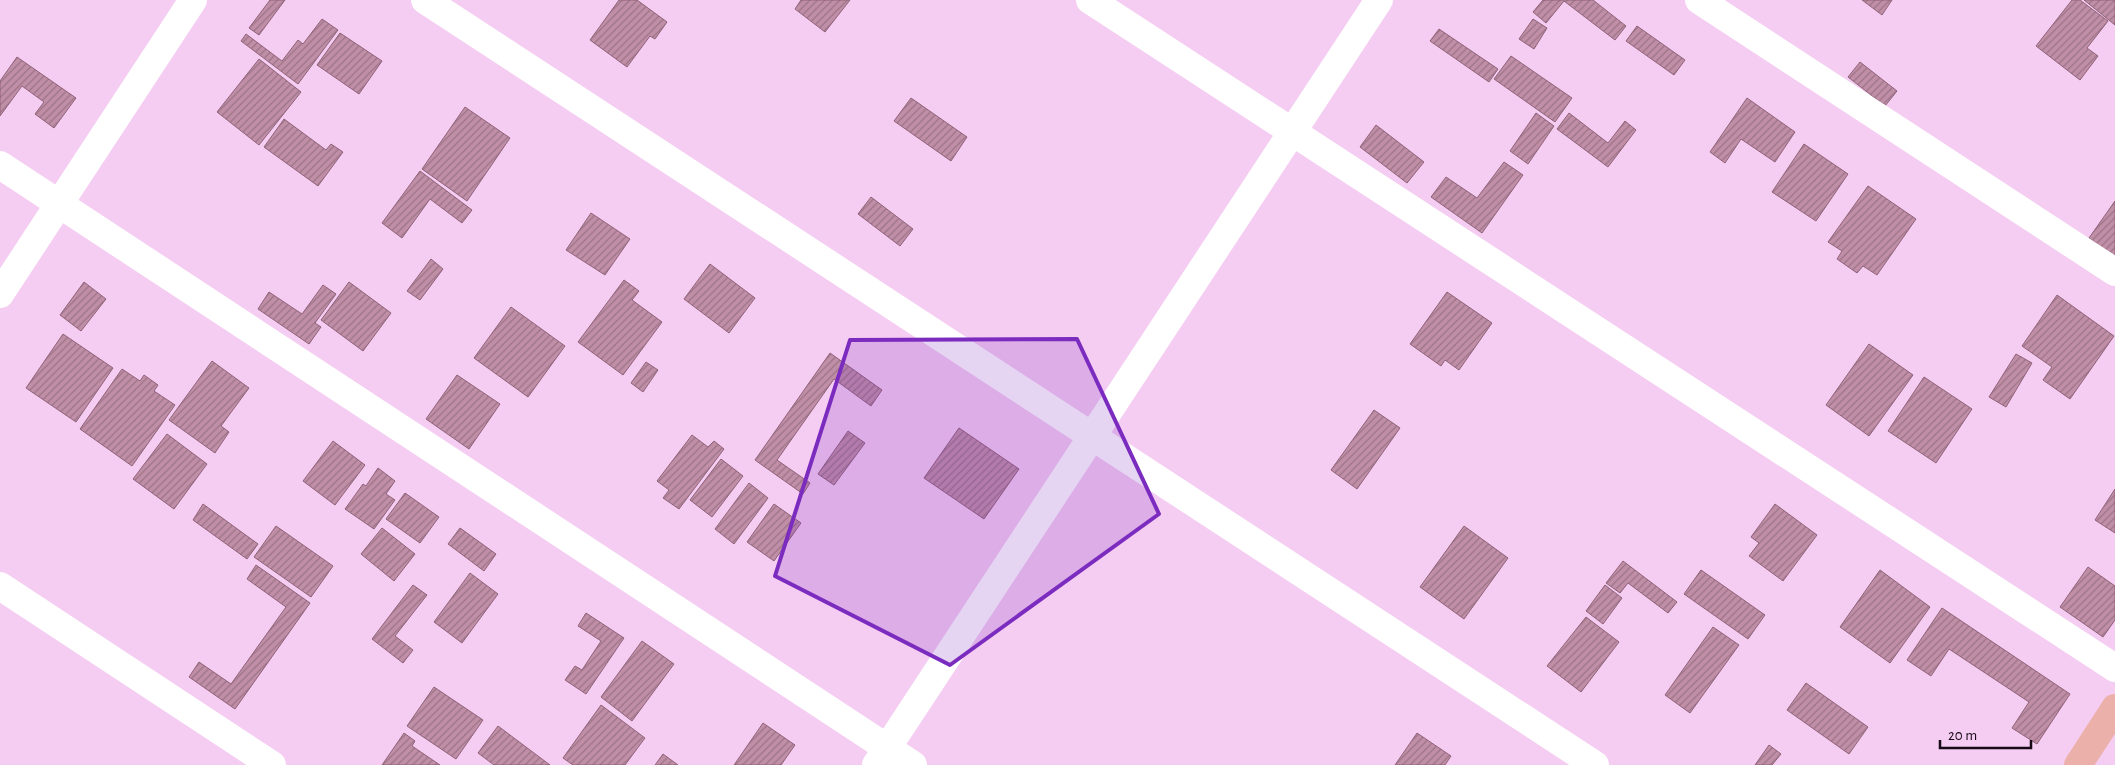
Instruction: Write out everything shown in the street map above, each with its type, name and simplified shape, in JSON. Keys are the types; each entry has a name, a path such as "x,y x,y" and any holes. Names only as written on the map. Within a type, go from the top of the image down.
{"main road":[{"path":"2078,765 2115,708"}],"street":[{"path":"0,294 193,0"},
{"path":"425,0 1595,765"},
{"path":"1090,0 2115,668"},
{"path":"882,757 1379,0"},
{"path":"1699,0 2115,272"},
{"path":"0,165 882,757 913,765"},
{"path":"0,586 272,765"}],"highlighted area":[{"path":"1077,339 1159,514 950,665 775,576 850,340"}],"building":[{"path":"270,0 285,0 259,35 249,28"},
{"path":"619,0 637,0 667,22 655,39 650,36 627,67 590,40"},
{"path":"801,0 850,0 825,32 795,9"},
{"path":"1543,0 1593,0 1626,26 1615,40 1564,1 1546,23 1533,12"},
{"path":"1862,0 1892,0 1882,15"},
{"path":"2072,0 2080,0 2108,21 2087,48 2098,56 2080,80 2036,46"},
{"path":"2084,0 2115,0 2115,25"},
{"path":"322,19 338,30 298,84 241,41 246,34 282,61 298,40 303,44"},
{"path":"1533,19 1547,28 1534,49 1519,39"},
{"path":"1637,26 1685,60 1674,75 1626,41"},
{"path":"1439,29 1498,69 1489,82 1430,41"},
{"path":"340,33 382,61 359,94 317,65"},
{"path":"1511,56 1572,98 1555,122 1494,79"},
{"path":"17,57 76,98 54,128 35,114 44,102 22,86 0,116 0,81"},
{"path":"259,59 301,92 259,145 217,112"},
{"path":"1860,62 1897,91 1885,106 1848,77"},
{"path":"911,98 967,137 951,161 894,121"},
{"path":"1747,98 1795,132 1775,162 1741,139 1725,163 1710,152"},
{"path":"465,107 510,138 467,201 422,169"},
{"path":"1536,113 1554,126 1528,164 1510,151"},
{"path":"1569,113 1608,143 1625,121 1636,130 1608,167 1557,129"},
{"path":"284,119 326,150 331,144 343,152 318,186 264,147"},
{"path":"1376,125 1424,162 1407,183 1360,147"},
{"path":"1804,144 1848,174 1816,221 1772,192"},
{"path":"1504,162 1523,175 1482,233 1431,197 1446,177 1477,198"},
{"path":"420,171 472,210 462,223 430,199 402,238 382,223"},
{"path":"1868,186 1916,219 1877,275 1863,266 1857,273 1837,259 1842,251 1828,242"},
{"path":"871,197 913,229 900,246 858,214"},
{"path":"2115,201 2115,257 2089,238"},
{"path":"591,213 630,239 605,275 566,250"},
{"path":"431,259 443,269 420,300 407,291"},
{"path":"710,264 755,298 729,333 684,299"},
{"path":"624,280 639,291 632,300 662,322 623,375 578,342"},
{"path":"84,282 106,299 81,331 60,315"},
{"path":"349,282 391,313 363,351 321,320"},
{"path":"323,285 336,294 315,323 321,327 309,344 258,309 269,292 302,314"},
{"path":"1447,292 1492,323 1459,370 1445,360 1441,366 1410,344"},
{"path":"2057,295 2114,336 2070,399 2043,380 2052,367 2022,346"},
{"path":"511,307 565,346 528,397 474,358"},
{"path":"63,334 113,368 76,422 26,388"},
{"path":"1869,344 1913,375 1869,436 1826,405"},
{"path":"830,353 882,390 871,406 834,379 777,460 810,483 803,494 755,460"},
{"path":"2016,354 2032,363 2006,407 1989,397"},
{"path":"212,361 249,388 221,426 229,432 215,453 169,420"},
{"path":"646,362 658,370 643,392 631,383"},
{"path":"122,369 140,381 144,375 158,385 154,391 175,405 132,466 80,429"},
{"path":"457,375 500,404 469,449 426,419"},
{"path":"1924,377 1972,409 1936,463 1888,431"},
{"path":"1374,410 1400,428 1357,489 1331,470"},
{"path":"959,428 1019,469 984,519 924,478"},
{"path":"848,431 865,443 834,485 818,474"},
{"path":"167,434 207,464 174,509 133,479"},
{"path":"692,435 708,447 714,441 724,449 679,509 663,498 669,490 657,481"},
{"path":"333,441 365,465 335,505 303,481"},
{"path":"721,459 743,476 712,517 690,500"},
{"path":"378,468 395,481 386,494 395,500 374,529 345,509 363,484 366,486"},
{"path":"749,483 768,498 734,544 715,529"},
{"path":"2115,489 2115,533 2095,520"},
{"path":"405,493 439,517 420,543 386,519"},
{"path":"203,504 258,544 247,559 193,520"},
{"path":"774,504 801,523 774,561 747,542"},
{"path":"1775,504 1817,535 1783,581 1749,556 1759,543 1751,537"},
{"path":"276,526 333,566 311,597 254,557"},
{"path":"1464,526 1508,558 1464,619 1420,587"},
{"path":"382,528 415,554 394,581 361,554"},
{"path":"460,528 496,554 484,571 448,544"},
{"path":"1623,561 1677,602 1668,613 1628,583 1620,593 1606,583"},
{"path":"256,565 310,603 235,709 189,677 199,662 231,684 286,607 247,579"},
{"path":"2088,567 2115,586 2115,620 2103,637 2060,607"},
{"path":"1701,570 1765,615 1748,639 1684,594"},
{"path":"1880,570 1930,607 1890,663 1840,627"},
{"path":"470,573 498,594 462,643 434,622"},
{"path":"413,585 427,595 395,636 413,650 403,663 372,639"},
{"path":"1605,585 1622,598 1603,624 1586,611"},
{"path":"1942,608 2070,694 2037,744 2012,728 2029,702 1949,649 1931,676 1907,660"},
{"path":"586,613 624,638 586,694 565,680 575,666 582,670 601,641 578,626"},
{"path":"1586,617 1619,642 1581,692 1547,666"},
{"path":"1713,627 1739,645 1690,713 1665,695"},
{"path":"642,641 674,664 632,721 601,697"},
{"path":"1806,683 1868,727 1849,754 1787,710"},
{"path":"434,687 483,720 456,759 407,726"},
{"path":"601,705 645,738 625,765 573,765 563,758"},
{"path":"763,723 795,745 781,765 734,765"},
{"path":"498,726 550,765 494,765 478,753"},
{"path":"404,733 415,741 412,746 440,765 382,765"},
{"path":"1417,733 1451,756 1445,765 1395,765"},
{"path":"1769,745 1781,754 1772,765 1755,765"},
{"path":"663,754 678,765 655,765"}]}
